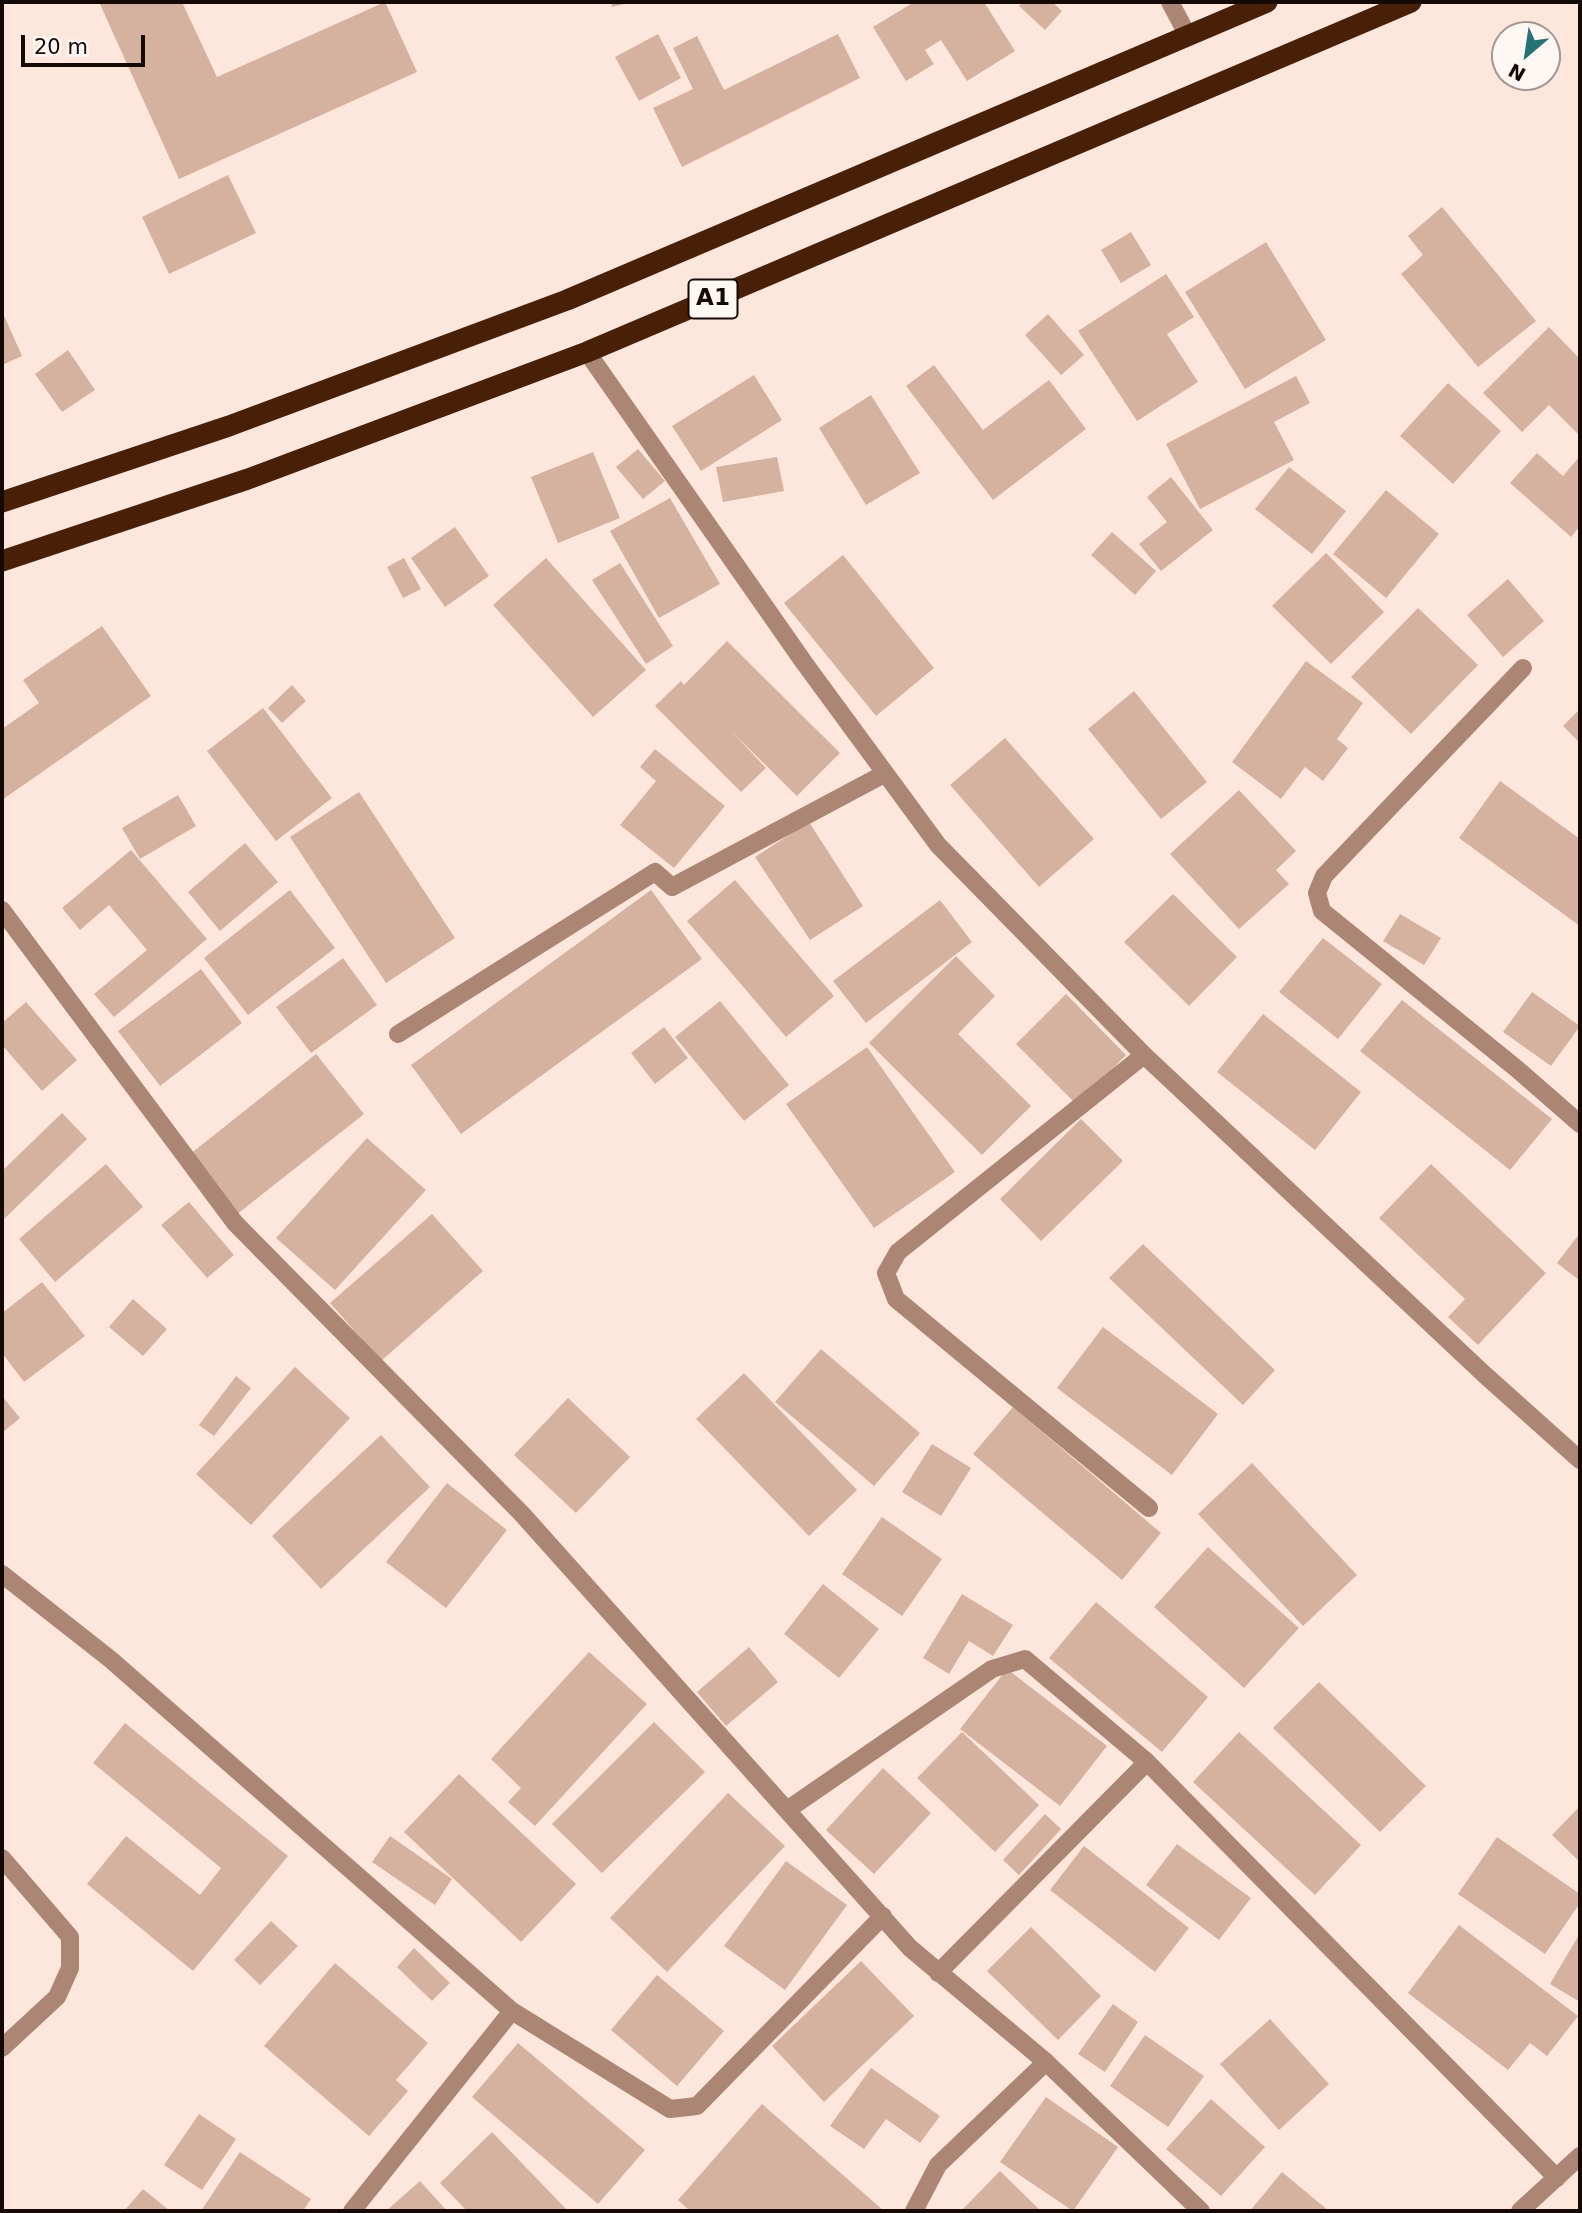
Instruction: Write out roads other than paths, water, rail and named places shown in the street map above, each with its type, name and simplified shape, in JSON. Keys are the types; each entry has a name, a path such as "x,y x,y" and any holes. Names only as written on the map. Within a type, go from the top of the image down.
{"highway":[{"name":"A1","path":"2,502 229,426 567,300 1267,2"},
{"name":"A1","path":"2,561 248,479 587,352 1411,2"}],"street":[{"path":"1170,2 1188,36"},
{"path":"587,352 884,774 938,845 1144,1055 1485,1375 1579,1456"},
{"path":"1523,668 1324,876 1317,893 1322,911 1517,1069 1580,1124"},
{"path":"398,1034 654,872 672,887 884,774"},
{"path":"2,910 235,1223 522,1514 910,1948 1046,2062 1201,2211"},
{"path":"1144,1055 898,1252 886,1273 896,1299 1149,1508"},
{"path":"2,1574 110,1659 512,2011 670,2109 697,2106 883,1916"},
{"path":"787,1810 992,1669 1025,1659 1147,1762 1557,2178"},
{"path":"938,1973 1147,1762"},
{"path":"2,1858 70,1937 70,1968 57,1997 2,2048"},
{"path":"352,2211 512,2011"},
{"path":"915,2211 938,2165 1046,2062"},
{"path":"1520,2211 1580,2156"}]}
